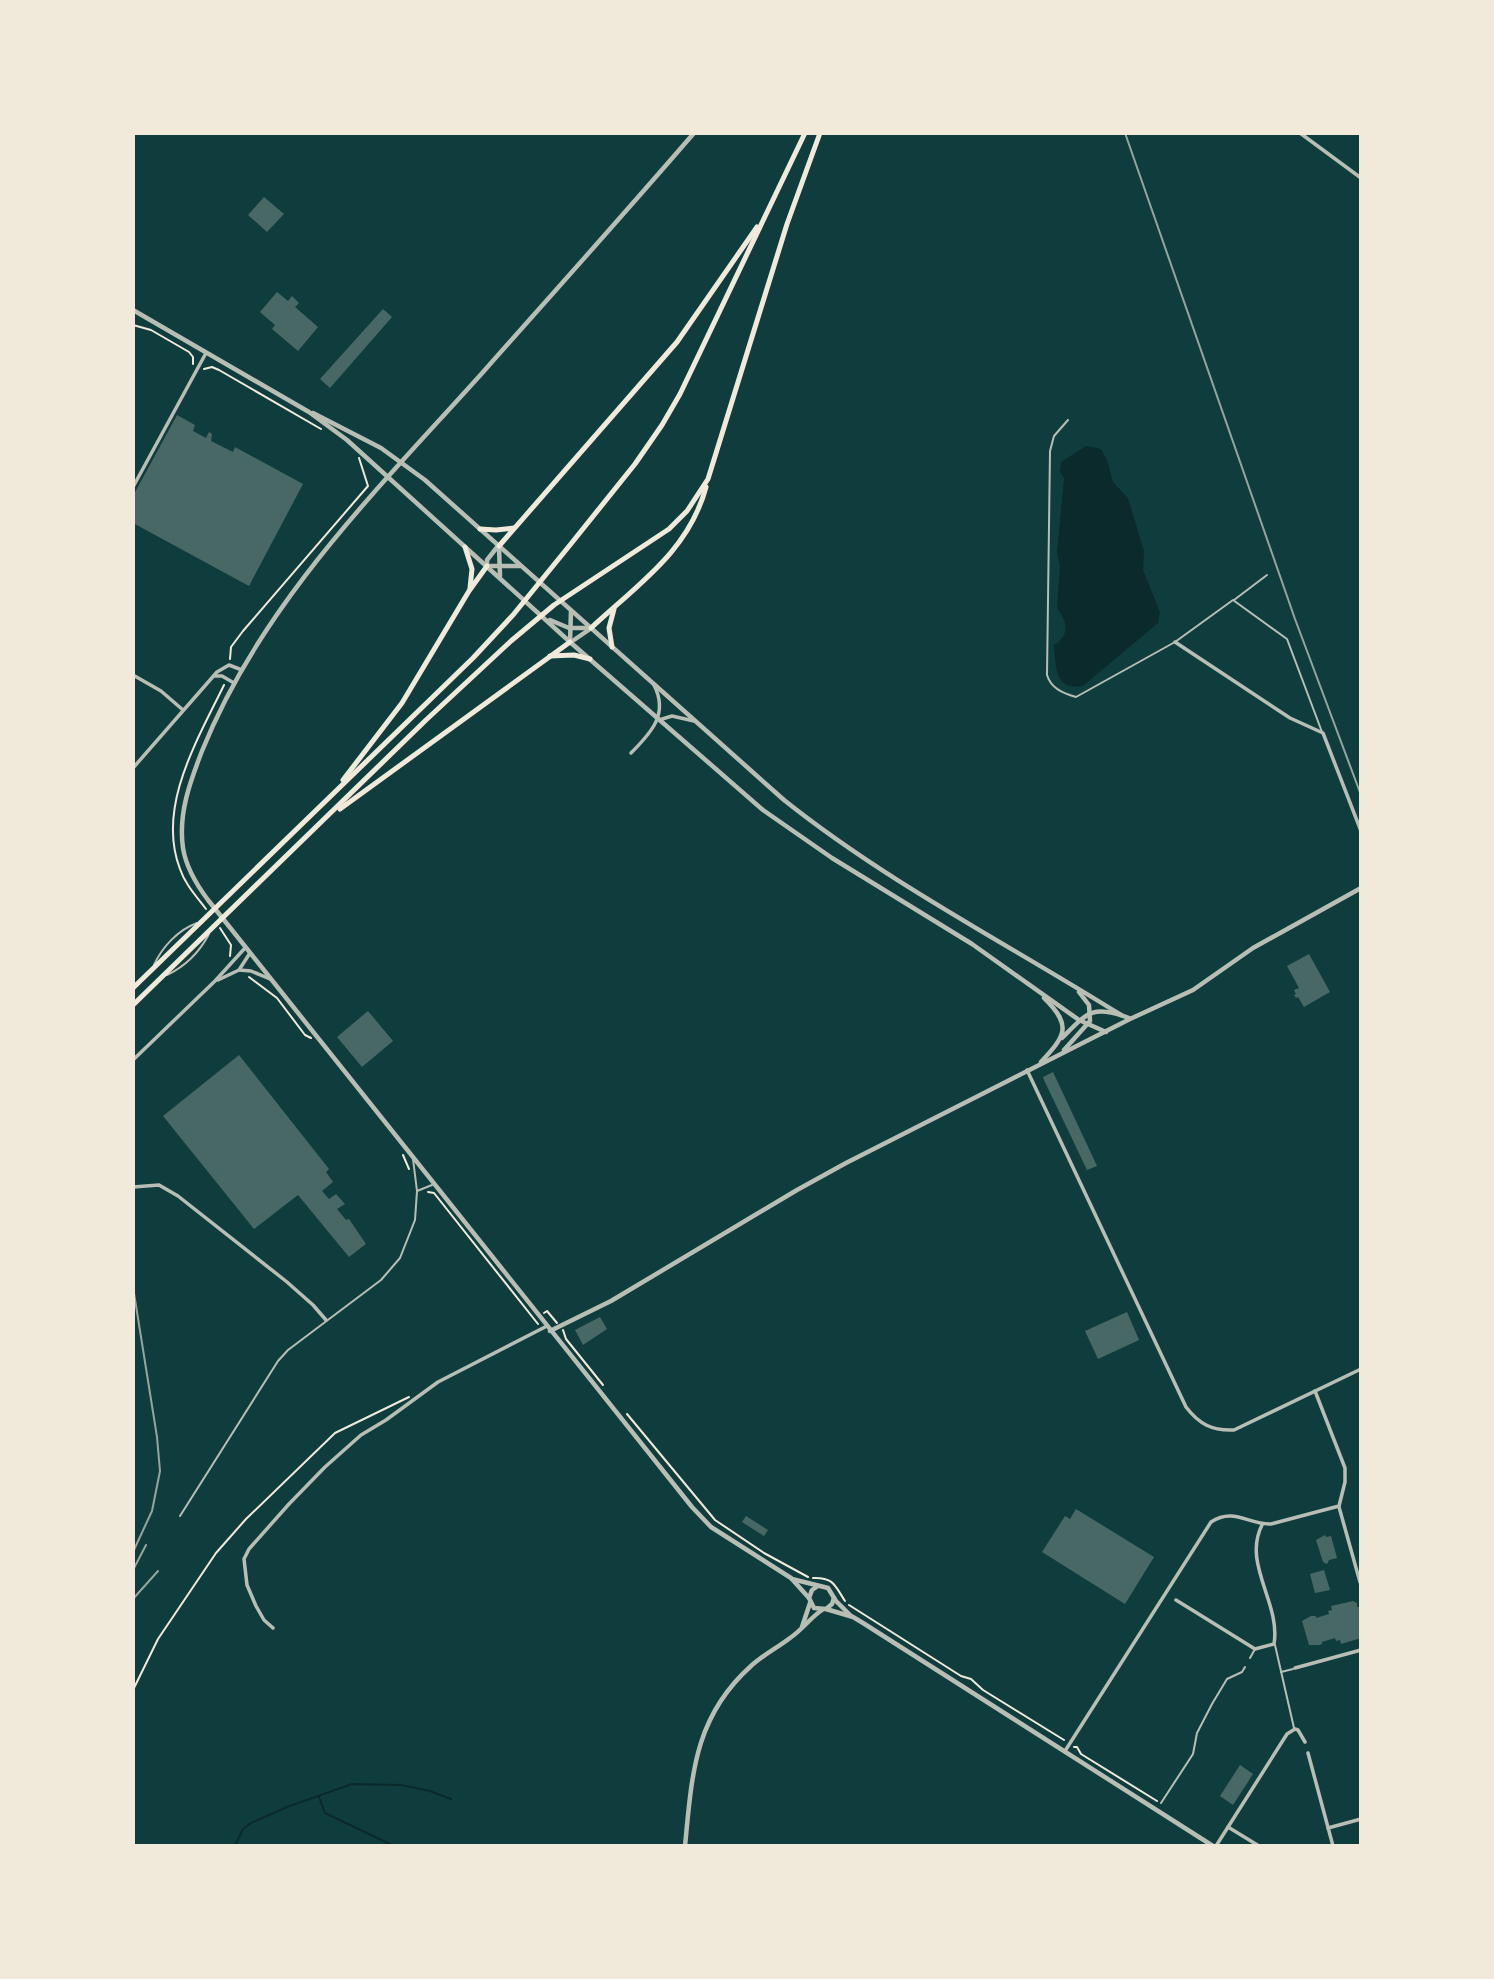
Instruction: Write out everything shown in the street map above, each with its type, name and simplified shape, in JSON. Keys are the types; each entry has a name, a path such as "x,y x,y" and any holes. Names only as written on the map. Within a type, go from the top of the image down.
{"main road":[{"path":"133,988 501,628 644,452 680,394 806,133"},
{"path":"591,628 660,566 685,534 698,510 795,200 820,133"},
{"path":"499,546 677,342 765,216"},
{"path":"133,1005 426,720 545,611 669,529 687,511 708,479"},
{"path":"480,528 514,528"},
{"path":"465,547 472,569 469,592"},
{"path":"331,796 402,703 487,566"},
{"path":"612,647 609,628 614,609"},
{"path":"320,823 570,642"},
{"path":"550,656 574,655 590,659"}],"street":[{"path":"694,133 307,570 234,683 203,749 184,808 184,855 200,888 237,937 548,1328 711,1527 791,1578 828,1588 853,1617 1214,1846 1282,1742 1295,1729 1301,1732 1305,1742"},
{"path":"1300,133 1361,178"},
{"path":"133,310 309,412 354,446 570,642 777,821 972,944 1088,1026 1106,1031"},
{"path":"133,487 206,353"},
{"path":"309,412 323,416 373,443 402,463 480,528 784,800 830,836 1079,991 1130,1019"},
{"path":"487,566 487,560 499,546"},
{"path":"499,546 500,577"},
{"path":"487,566 521,566"},
{"path":"570,642 571,610"},
{"path":"546,618 571,627 591,628"},
{"path":"570,642 591,628"},
{"path":"1175,642 1290,718 1322,733 1361,831"},
{"path":"133,768 220,669 229,666 242,670"},
{"path":"133,675 161,691 183,710"},
{"path":"213,676 222,676 234,683"},
{"path":"631,753 650,734 659,720 660,702 653,684"},
{"path":"659,720 672,716 696,721"},
{"path":"273,1628 264,1620 247,1585 244,1559 249,1549 325,1466 361,1435 438,1382 548,1328 611,1301 797,1190 1027,1070 1193,990 1253,948 1361,888"},
{"path":"133,1060 246,948"},
{"path":"239,970 250,953"},
{"path":"215,981 239,970 251,971 271,979"},
{"path":"1061,1053 1088,1026 1091,1012 1086,999 1079,991"},
{"path":"1039,992 1060,1016 1064,1032 1061,1040"},
{"path":"1038,1065 1079,1020 1091,1012 1121,1015"},
{"path":"1027,1070 1186,1406 1194,1417 1212,1429 1234,1430 1361,1369"},
{"path":"133,1187 159,1185 178,1196 288,1282 326,1320"},
{"path":"1315,1391 1345,1468 1345,1482 1339,1506 1360,1582"},
{"path":"1065,1751 1208,1525 1215,1519 1236,1515 1262,1525 1339,1506"},
{"path":"1177,1601 1255,1649 1274,1644 1275,1623 1255,1553 1257,1534 1262,1525"},
{"path":"791,1578 814,1608 853,1617"},
{"path":"801,1628 812,1590 818,1586"},
{"path":"1165,1593 1171,1597"},
{"path":"684,1846 693,1765 711,1716 727,1691 750,1666 832,1604 834,1597"},
{"path":"1295,1668 1361,1650"},
{"path":"1308,1753 1333,1846"},
{"path":"1328,1828 1361,1819"},
{"path":"1228,1827 1259,1846"}],"lane":[{"path":"1068,420 1054,436 1050,451 1047,675 1050,684 1064,694 1076,697 1175,642 1267,575"},
{"path":"1233,600 1287,639 1322,733"},
{"path":"180,1516 278,1361 326,1320 381,1280 400,1258 415,1220 413,1159"},
{"path":"416,1191 434,1185"},
{"path":"1274,1644 1295,1729"},
{"path":"1250,1658 1255,1649"},
{"path":"1160,1803 1193,1754 1197,1733 1204,1717 1227,1679 1242,1672 1245,1667"},
{"path":"1280,1672 1295,1668"}],"path":[{"path":"133,325 151,330 189,352 193,357 193,366"},
{"path":"202,371 209,367 219,370 323,429"},
{"path":"229,662 230,647 368,486 359,457"},
{"path":"228,959 232,950 229,940"},
{"path":"244,975 276,997 311,1039"},
{"path":"403,1154 410,1169"},
{"path":"426,1191 434,1193 538,1324"},
{"path":"547,1311 555,1322"},
{"path":"564,1331 566,1339 603,1385"},
{"path":"133,1690 165,1629 216,1553 246,1519 335,1433 408,1398"},
{"path":"627,1414 698,1503 717,1522 764,1553 808,1577 826,1578 833,1582 847,1604 961,1676 971,1679 983,1690 1058,1738 1064,1739"},
{"path":"1076,1748 1081,1754 1160,1803"}],"water":[{"path":"1086,446 1101,449 1113,482 1128,498 1144,551 1143,570 1160,612 1158,623 1083,686 1074,687 1062,681 1055,661 1054,645 1063,637 1066,628 1057,608 1060,566 1057,553 1064,478 1060,472 1061,462"}],"building":[{"path":"264,197 284,214 267,232 248,215"},
{"path":"277,292 288,301 292,296 299,303 295,307 318,327 298,351 272,329 275,325 260,312"},
{"path":"383,309 392,317 330,388 320,379"},
{"path":"177,415 195,425 193,431 206,438 209,432 212,434 211,441 233,452 235,447 303,484 249,586 133,523 133,496"},
{"path":"1309,954 1330,992 1304,1007 1294,995 1294,990 1299,988 1287,966"},
{"path":"368,1011 393,1041 362,1067 337,1037"},
{"path":"239,1055 329,1169 326,1172 333,1182 322,1191 329,1199 336,1194 345,1204 337,1209 346,1220 349,1219 366,1244 349,1257 298,1195 254,1229 163,1116"},
{"path":"1053,1072 1097,1166 1087,1170 1044,1080 1043,1077"},
{"path":"1127,1312 1139,1340 1098,1359 1085,1331"},
{"path":"600,1317 607,1329 583,1345 575,1330"},
{"path":"1076,1509 1154,1557 1125,1604 1042,1552 1065,1516 1070,1519"},
{"path":"746,1516 768,1530 764,1536 742,1522"},
{"path":"1325,1535 1331,1536 1337,1558 1329,1560 1327,1564 1323,1562 1316,1540"},
{"path":"1324,1570 1330,1590 1315,1593 1310,1574"},
{"path":"1353,1601 1357,1603 1357,1607 1361,1607 1361,1638 1341,1644 1340,1640 1336,1641 1335,1638 1319,1645 1309,1645 1302,1621 1311,1616 1316,1618 1329,1614 1331,1606"},
{"path":"1240,1765 1253,1774 1233,1805 1220,1796"}],"waterway":[{"path":"235,1846 243,1829 251,1823 352,1784 401,1785 451,1799"},
{"path":"319,1797 325,1813 394,1846"}],"railway":[{"path":"1125,133 1295,619 1361,795"},
{"path":"133,1287 160,1471 152,1511 133,1552"},
{"path":"133,1570 146,1545"},
{"path":"133,1599 158,1571"}]}
